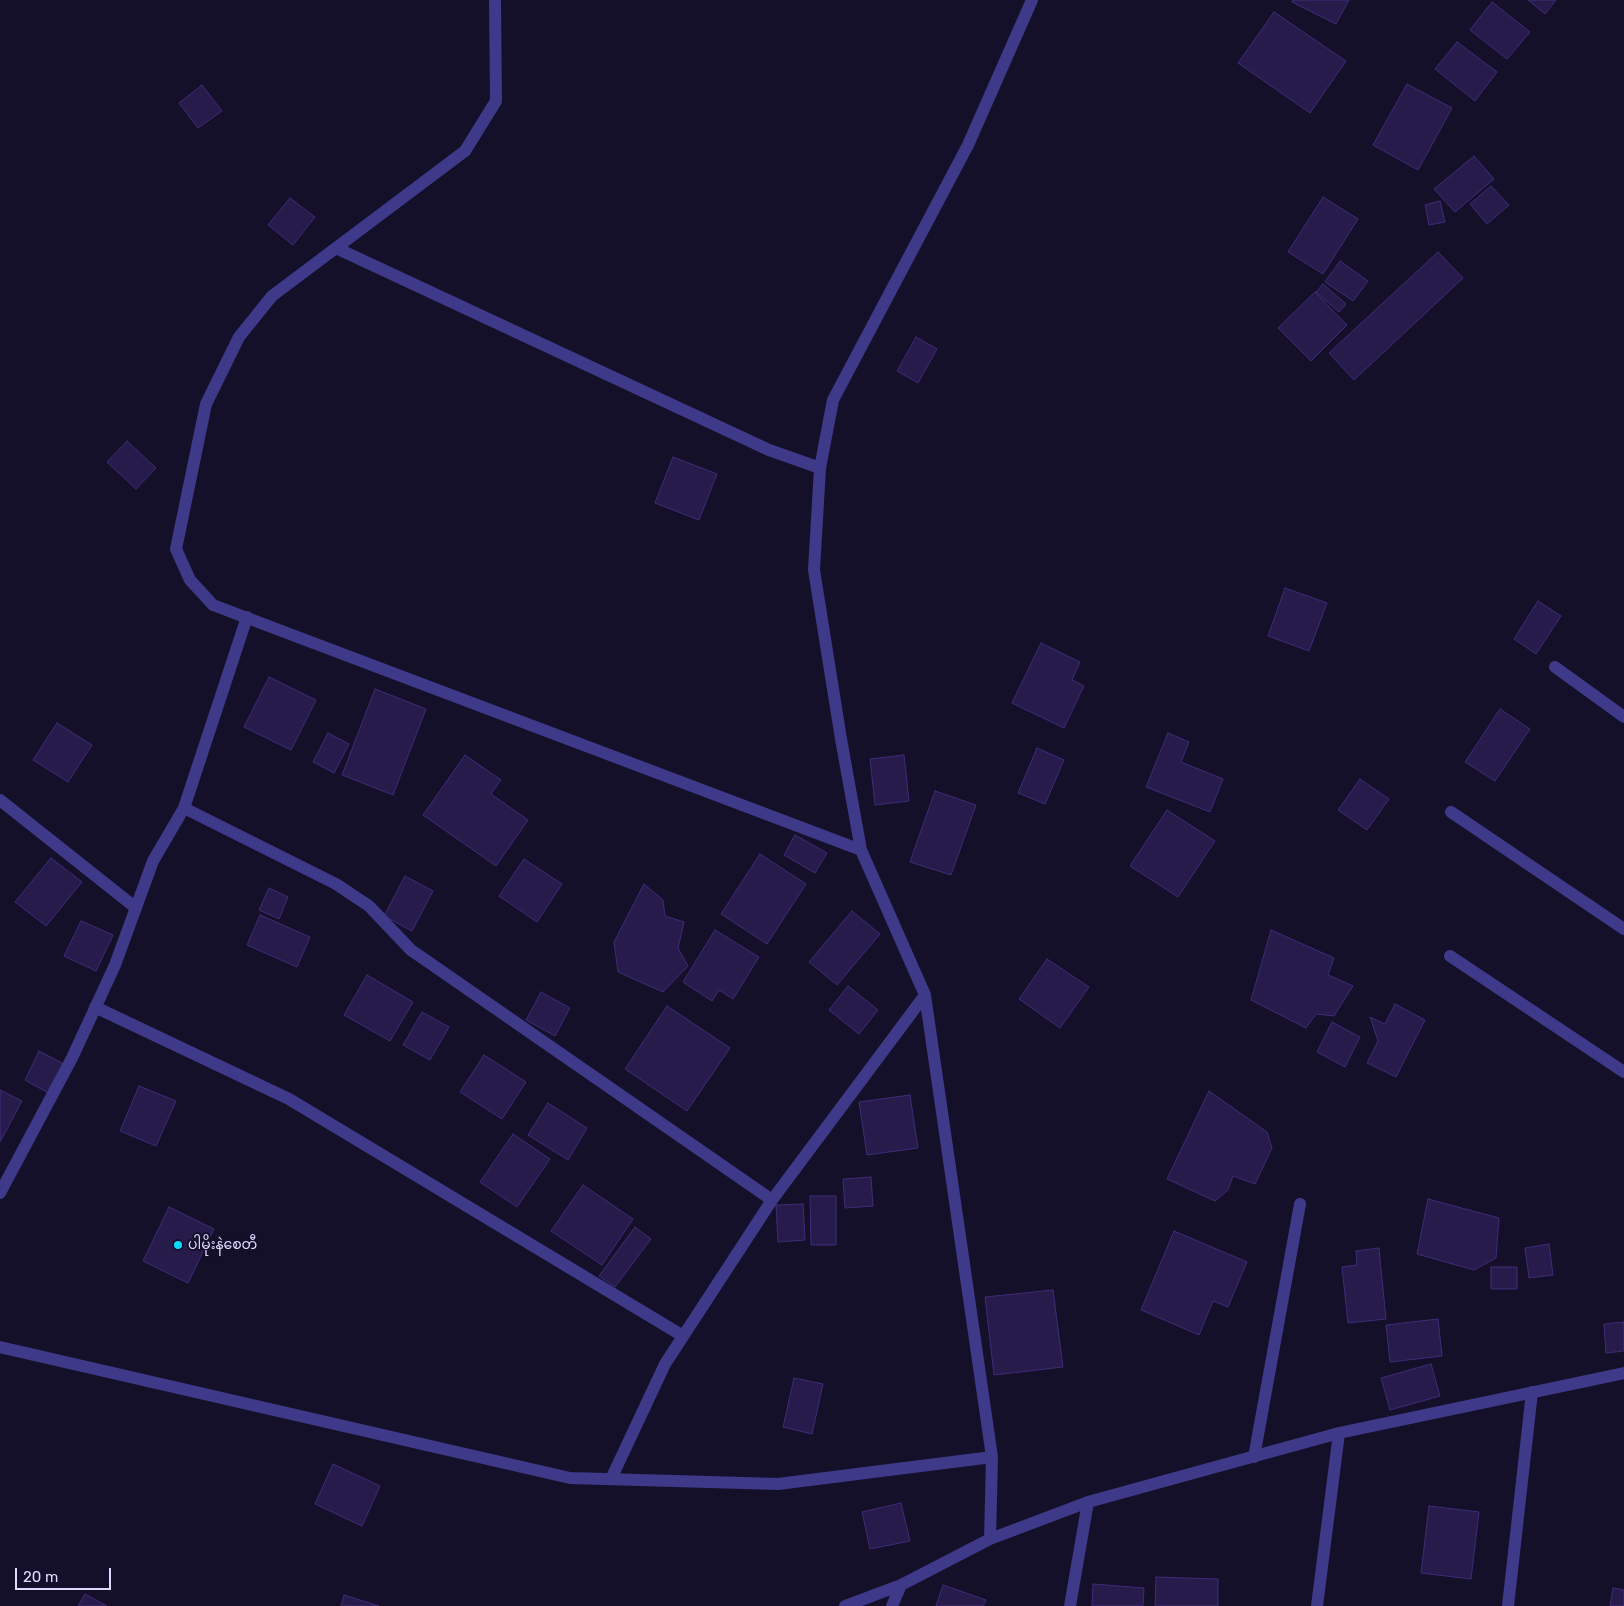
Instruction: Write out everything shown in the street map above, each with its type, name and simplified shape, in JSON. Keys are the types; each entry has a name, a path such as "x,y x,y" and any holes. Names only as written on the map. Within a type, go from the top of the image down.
{"street":[{"path":"495,0 496,101 465,151 272,296 239,337 206,404 176,549 190,580 213,605 861,850"},
{"path":"990,1539 992,1457 925,995 861,850 814,570 820,468 833,400 968,144 1032,0"},
{"path":"336,248 769,450 820,468"},
{"path":"0,1193 72,1058 115,965 153,861 184,808 247,618"},
{"path":"1555,667 1624,717"},
{"path":"0,800 136,908"},
{"path":"184,808 336,884 369,906 411,950 772,1200"},
{"path":"1451,812 1624,929"},
{"path":"1450,956 1624,1072"},
{"path":"611,1479 665,1364 683,1336 772,1200 925,995"},
{"path":"95,1007 289,1099 683,1336"},
{"path":"1254,1457 1300,1204"},
{"path":"0,1347 570,1478 778,1484 992,1457"},
{"path":"845,1606 901,1585 990,1539 1088,1502 1339,1433 1624,1372"},
{"path":"1508,1606 1532,1392"},
{"path":"1317,1606 1339,1433"},
{"path":"1070,1606 1088,1502"},
{"path":"892,1606 901,1585"}],"building":[{"path":"1293,0 1349,0 1336,24 1292,2"},
{"path":"1528,0 1556,0 1545,14"},
{"path":"1492,2 1530,32 1507,59 1470,30"},
{"path":"1274,12 1346,61 1310,113 1238,63"},
{"path":"1457,42 1497,72 1475,101 1435,69"},
{"path":"1407,84 1452,108 1418,170 1373,145"},
{"path":"202,85 222,111 198,128 179,103"},
{"path":"1474,156 1494,179 1455,212 1434,189"},
{"path":"1491,186 1509,205 1487,224 1470,204"},
{"path":"1323,197 1358,219 1323,274 1288,252"},
{"path":"290,198 315,217 293,245 268,225"},
{"path":"1440,201 1445,222 1429,225 1425,205"},
{"path":"1438,252 1463,278 1354,380 1329,353"},
{"path":"1340,261 1368,281 1353,301 1325,282"},
{"path":"1323,284 1346,304 1339,312 1316,292"},
{"path":"1315,292 1347,325 1311,361 1278,328"},
{"path":"916,337 937,349 918,383 897,371"},
{"path":"127,441 156,468 136,489 107,462"},
{"path":"673,457 717,474 699,520 655,503"},
{"path":"1285,588 1327,603 1309,651 1268,636"},
{"path":"1538,601 1561,616 1536,654 1514,639"},
{"path":"1041,643 1080,662 1072,680 1084,686 1064,728 1012,703"},
{"path":"269,677 316,700 291,750 244,727"},
{"path":"375,689 426,709 393,795 342,775"},
{"path":"1500,709 1530,729 1495,781 1465,762"},
{"path":"57,723 92,745 68,782 33,760"},
{"path":"328,733 349,744 334,773 313,762"},
{"path":"1168,733 1189,742 1181,762 1223,779 1210,812 1146,787"},
{"path":"1037,748 1064,760 1045,804 1018,793"},
{"path":"465,755 501,780 491,794 528,820 496,866 423,815"},
{"path":"904,755 909,801 875,805 870,759"},
{"path":"1360,779 1389,799 1367,830 1338,810"},
{"path":"935,791 976,805 951,875 910,862"},
{"path":"1167,810 1215,841 1178,897 1130,866"},
{"path":"795,835 827,853 815,873 784,855"},
{"path":"760,854 806,884 767,944 721,914"},
{"path":"51,858 82,882 46,926 15,902"},
{"path":"524,859 562,884 537,922 499,896"},
{"path":"405,876 433,891 412,931 384,916"},
{"path":"644,884 663,900 665,916 684,922 678,948 688,966 663,992 618,972 614,942"},
{"path":"269,888 288,897 279,919 259,910"},
{"path":"852,911 880,934 837,985 809,962"},
{"path":"260,915 310,937 297,967 247,945"},
{"path":"81,921 113,935 96,971 64,956"},
{"path":"715,930 759,957 733,999 719,990 712,1001 683,982"},
{"path":"1271,930 1334,958 1328,975 1353,986 1334,1016 1316,1014 1306,1028 1251,1000"},
{"path":"1047,959 1089,987 1060,1028 1019,999"},
{"path":"367,975 413,1002 390,1041 344,1015"},
{"path":"848,986 878,1010 859,1034 829,1010"},
{"path":"541,992 570,1008 555,1036 526,1020"},
{"path":"1395,1004 1425,1020 1396,1077 1367,1063 1378,1041 1370,1017 1385,1024"},
{"path":"667,1006 730,1048 687,1111 625,1069"},
{"path":"422,1012 449,1027 430,1060 403,1045"},
{"path":"1332,1022 1360,1037 1345,1067 1317,1052"},
{"path":"39,1051 64,1064 50,1094 25,1080"},
{"path":"484,1055 526,1082 502,1119 460,1092"},
{"path":"139,1086 176,1101 156,1146 120,1131"},
{"path":"0,1090 22,1101 0,1142"},
{"path":"1209,1091 1267,1132 1272,1148 1255,1184 1233,1176 1228,1190 1215,1201 1167,1179"},
{"path":"910,1095 918,1148 867,1155 859,1102"},
{"path":"548,1103 587,1128 568,1160 528,1135"},
{"path":"513,1134 550,1159 517,1207 480,1182"},
{"path":"871,1177 873,1206 845,1208 843,1179"},
{"path":"583,1185 633,1219 602,1265 551,1231"},
{"path":"810,1196 836,1196 836,1245 811,1245"},
{"path":"1428,1199 1499,1218 1496,1258 1474,1270 1417,1254"},
{"path":"803,1204 805,1240 778,1242 776,1205"},
{"name":"ပါမိုးနဲစေတီ","path":"169,1207 214,1229 188,1283 143,1261"},
{"path":"635,1227 651,1239 615,1287 599,1276"},
{"path":"1174,1231 1247,1262 1228,1307 1213,1301 1199,1335 1141,1310"},
{"path":"1549,1244 1553,1275 1529,1278 1525,1248"},
{"path":"1379,1248 1386,1319 1348,1323 1342,1267 1357,1265 1356,1251"},
{"path":"1491,1267 1517,1267 1517,1289 1491,1289"},
{"path":"1053,1290 1063,1367 994,1375 985,1297"},
{"path":"1438,1319 1442,1356 1390,1362 1386,1325"},
{"path":"1624,1322 1624,1351 1606,1353 1604,1324"},
{"path":"1431,1364 1440,1396 1390,1410 1381,1378"},
{"path":"794,1378 823,1384 812,1434 783,1427"},
{"path":"333,1464 380,1486 362,1526 315,1504"},
{"path":"901,1503 910,1541 870,1549 862,1512"},
{"path":"1429,1506 1479,1512 1471,1579 1421,1573"},
{"path":"1156,1577 1218,1579 1218,1606 1155,1606"},
{"path":"1093,1584 1144,1588 1143,1606 1092,1606"},
{"path":"943,1585 986,1600 983,1606 936,1606"},
{"path":"1613,1588 1624,1590 1624,1606 1610,1606"},
{"path":"85,1594 107,1606 78,1606"},
{"path":"344,1595 379,1606 341,1606"}],"place":[{"name":"ပါမိုးနဲစေတီ","path":"178,1245"}]}
